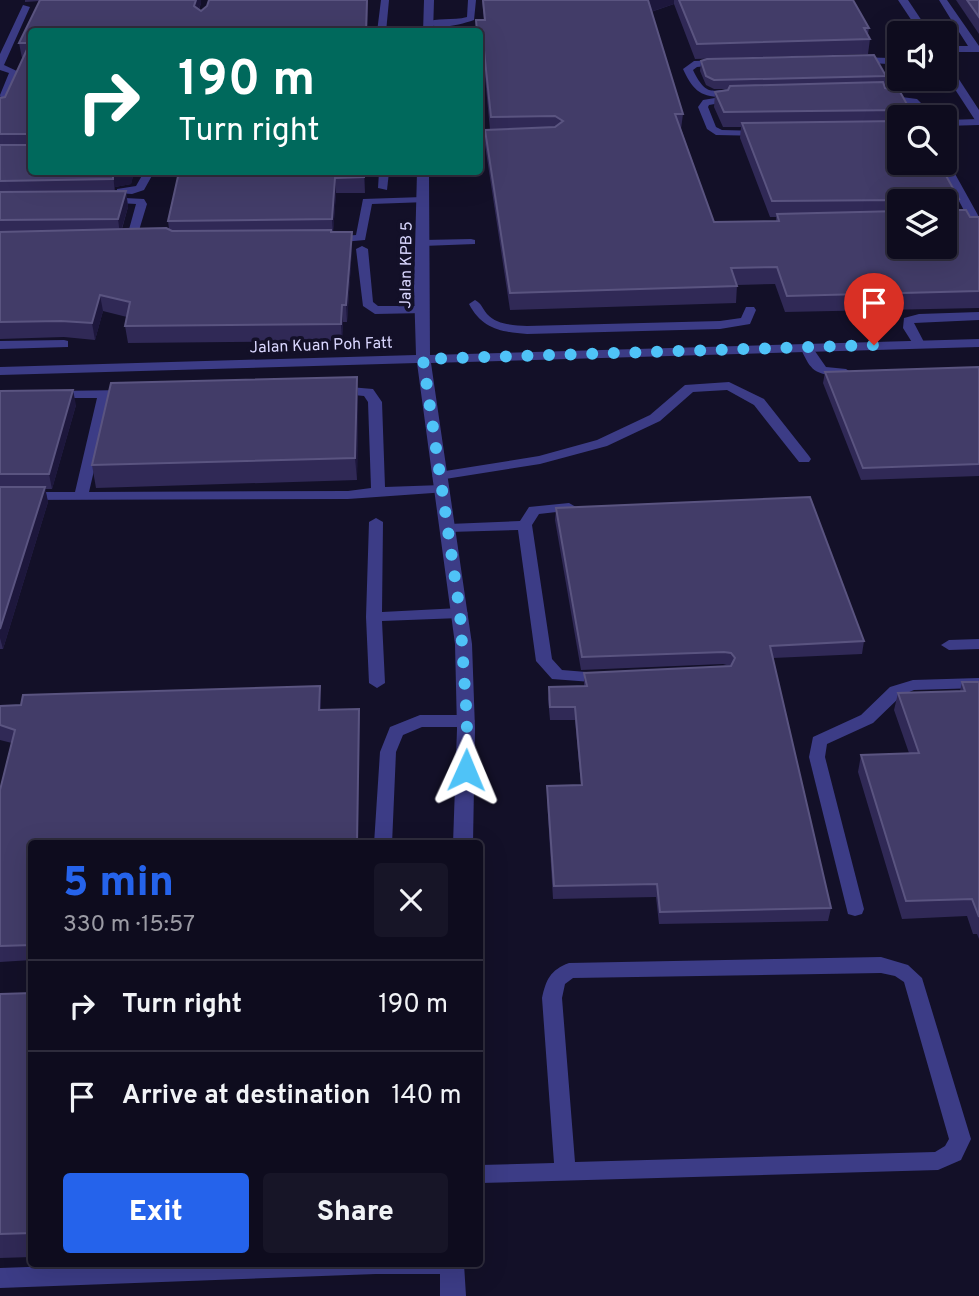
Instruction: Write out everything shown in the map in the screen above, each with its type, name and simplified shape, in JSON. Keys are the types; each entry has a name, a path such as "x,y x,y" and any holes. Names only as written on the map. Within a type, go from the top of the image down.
{"street":[{"path":"428,27 429,0"},
{"path":"903,0 917,21"},
{"path":"957,86 979,120"},
{"name":"Jalan KPB 5","path":"423,175 423,359 460,613 467,721 463,840"},
{"name":"Jalan Kuan Poh Fatt","path":"0,371 979,343"},
{"path":"452,1267 453,1296"}],"lane":[{"path":"381,28 384,0"},
{"path":"428,27 471,18 472,0"},
{"path":"943,0 976,49"},
{"path":"2,102 15,72 0,65 26,7"},
{"path":"957,29 961,29"},
{"path":"957,49 976,49"},
{"path":"849,60 887,61"},
{"path":"732,62 694,64 688,69 696,89 703,94 743,97 706,102 703,107 712,129 720,133 776,133"},
{"path":"891,91 863,95 900,97 918,105"},
{"path":"957,122 979,120"},
{"path":"102,192 140,190 146,185 148,175"},
{"path":"383,188 384,175"},
{"path":"950,175 973,220"},
{"path":"92,200 131,200 140,201 142,204 128,240 107,241"},
{"path":"324,240 361,238 367,201 423,200"},
{"path":"423,243 471,242"},
{"path":"362,249 367,303 374,310 421,310"},
{"path":"475,304 480,317 495,327 527,330 720,325 747,321 750,310"},
{"path":"919,344 909,328 908,321 919,318 979,316"},
{"path":"0,345 64,344"},
{"path":"806,347 815,365 822,371 864,372"},
{"path":"0,496 348,495 441,483 602,443 654,418 690,388 729,386 759,402 804,460"},
{"path":"321,390 368,392 374,402 378,491"},
{"path":"39,395 145,393"},
{"path":"81,495 105,394"},
{"path":"569,507 534,510 525,525 544,662 558,675 587,678 628,677"},
{"path":"376,522 374,617 377,683"},
{"path":"449,528 525,525"},
{"path":"374,617 460,613"},
{"path":"949,645 979,644"},
{"path":"855,909 817,757 819,741 867,719 896,691 913,685 979,683"},
{"path":"383,840 388,751 396,731 420,722 467,721"},
{"path":"483,1174 565,1172 938,1161 953,1153 960,1139 912,978 901,970 881,965 569,971 556,980 552,998 565,1172"},
{"path":"0,1278 295,1267"}],"building":[{"path":"40,0 196,0 194,6 201,11 209,0 367,0 366,28 28,28 28,43 19,43"},
{"path":"483,0 648,0 683,114 675,114 714,222 779,221 777,214 887,211 887,259 957,259 957,210 966,210 970,217 979,217 979,291 787,296 777,267 731,268 737,286 510,293 485,130 555,127 563,121 555,116 491,117 483,28 477,28 476,20 485,20"},
{"path":"679,0 853,0 869,28 864,28 870,39 697,44"},
{"path":"967,0 979,0 979,17"},
{"path":"28,47 28,134 0,134 0,98 5,97"},
{"path":"874,55 886,76 714,80 706,76 701,61 707,59"},
{"path":"883,82 887,91 900,91 907,105 887,105 887,110 724,112 715,92 728,90 730,86"},
{"path":"887,121 887,175 946,175 953,189 887,189 887,200 772,201 742,123"},
{"path":"0,145 28,145 28,175 113,175 113,179 0,181"},
{"path":"178,175 364,175 335,178 332,219 168,221"},
{"path":"126,191 118,219 0,220 0,192"},
{"path":"166,228 172,231 352,232 346,305 342,305 341,324 125,326 130,302 100,295 92,323 0,322 0,232"},
{"path":"979,367 979,464 863,468 825,372"},
{"path":"357,377 355,458 92,465 111,383"},
{"path":"73,390 49,474 0,474 0,391"},
{"path":"0,487 45,487 0,629"},
{"path":"810,497 864,641 770,646 831,908 660,912 657,884 554,886 547,786 582,785 575,707 550,707 549,687 587,686 584,673 731,666 735,658 731,653 724,652 582,657 556,508"},
{"path":"962,682 979,682 979,917 972,899 906,901 861,755 919,753 898,693 965,691"},
{"path":"320,686 319,710 359,709 357,840 28,840 28,945 0,946 0,790 15,730 0,725 0,706 21,705 23,695"},
{"path":"28,993 28,1233 0,1234 0,994"}],"route":[{"path":"466,770 464,647 423,359 874,345"}]}
